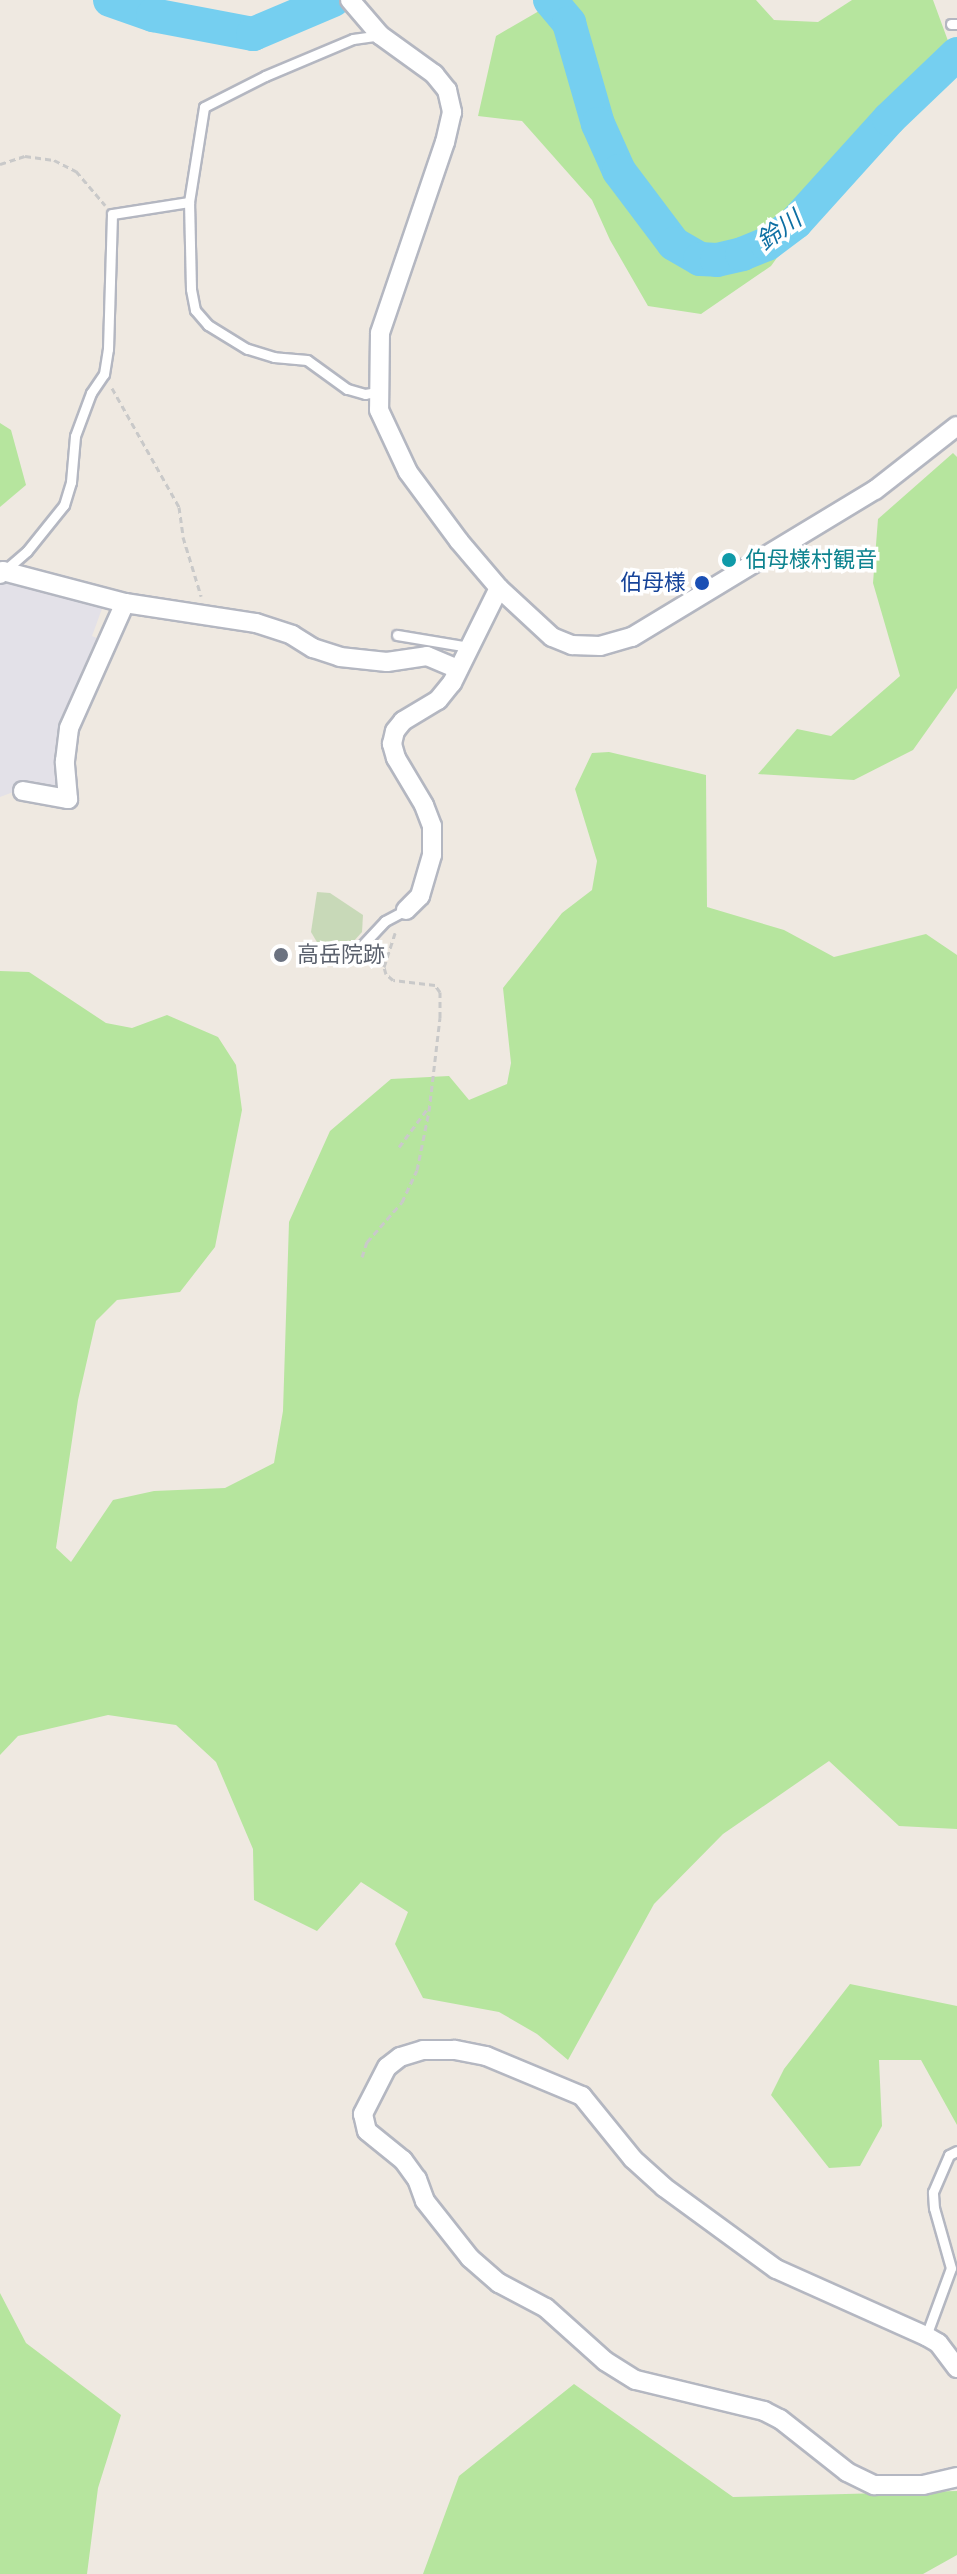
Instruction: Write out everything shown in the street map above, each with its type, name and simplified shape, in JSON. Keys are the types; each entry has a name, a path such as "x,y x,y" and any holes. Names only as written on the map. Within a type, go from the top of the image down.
{"street":[{"path":"355,7 380,35 434,74 447,90 452,112 445,142 387,304 380,333 379,410 408,472 459,541 499,588 552,637 572,645 600,646 632,637 875,490 957,426"},
{"path":"2,573 125,603 256,623 340,657 387,662 427,656 458,669"},
{"path":"406,910 420,896 432,855 432,826 392,744 403,721 438,700 458,669 499,588"},
{"path":"23,791 68,799 65,761 69,728 125,603"},
{"path":"957,2368 938,2343 926,2336 776,2269 664,2187 633,2159 582,2096 486,2056 454,2050 423,2050 400,2057 387,2067 363,2114 367,2131 403,2160 417,2179 425,2201 470,2258 499,2283 546,2308 605,2361 636,2380 772,2415 847,2472 874,2485 923,2485 957,2477"}],"lane":[{"path":"377,392 365,394 347,389 307,360 274,357 247,349 208,325 195,310 191,289 189,202 204,107 265,76 353,39 380,35"},
{"path":"2,573 27,551 64,505 71,482 75,436 91,393 104,374 108,349 112,214 189,202"},
{"path":"397,635 469,647"},
{"path":"330,954 355,953 385,921 406,910"},
{"path":"926,2336 951,2268 934,2208 933,2192 949,2155 957,2151"}],"path":[{"path":"0,164 25,156 54,160 76,171 112,214"},
{"path":"104,374 179,507 183,537 206,615"},
{"path":"362,1257 367,1242 402,1202 417,1170 430,1106 440,992 435,985 393,980 384,967 389,945 406,910"},
{"path":"399,1147 430,1106"}],"shaded area":[{"path":"4,577 103,606 92,636 99,639 85,674 60,792 32,785 0,797 0,580"}],"green space":[{"path":"558,0 756,0 774,20 818,22 852,0 933,0 951,49 874,123 771,266 701,314 648,306 610,240 592,200 522,121 478,116 496,36"},
{"path":"0,423 11,430 26,485 0,507"},
{"path":"953,453 957,457 957,688 913,750 854,780 758,774 797,729 831,736 900,676 873,583 878,519"},
{"path":"609,752 706,775 707,907 784,930 834,957 926,934 957,955 957,1829 899,1826 829,1761 723,1834 654,1904 568,2060 537,2034 499,2012 423,1998 395,1944 408,1912 361,1882 317,1931 254,1900 253,1849 216,1762 176,1725 108,1715 18,1736 0,1755 0,971 29,972 106,1023 132,1028 167,1015 218,1037 236,1065 242,1110 215,1247 180,1292 117,1300 96,1321 78,1400 56,1548 71,1562 113,1500 154,1491 225,1488 274,1463 283,1411 289,1222 330,1131 391,1079 449,1076 469,1100 507,1084 511,1063 503,988 562,913 592,890 597,861 575,789 592,753"},
{"path":"317,892 330,893 363,915 362,932 345,951 321,949 311,932"},
{"path":"850,1984 957,2006 957,2125 921,2060 879,2060 882,2126 860,2166 829,2168 771,2095 784,2069"},
{"path":"0,2293 26,2343 121,2415 98,2488 87,2574 0,2574"},
{"path":"574,2384 733,2497 957,2491 957,2555 923,2574 423,2574 459,2476"}],"waterway":[{"name":"鈴川","path":"110,0 153,15 253,34 333,0"},
{"name":"鈴川","path":"550,0 569,23 598,124 619,171 674,244 700,259 717,260 742,254 767,244 796,222 889,119 957,54"}],"place":[{"name":"伯母様村観音","path":"729,560"},
{"name":"伯母様","path":"702,583"},
{"name":"高岳院跡","path":"281,955"}]}
